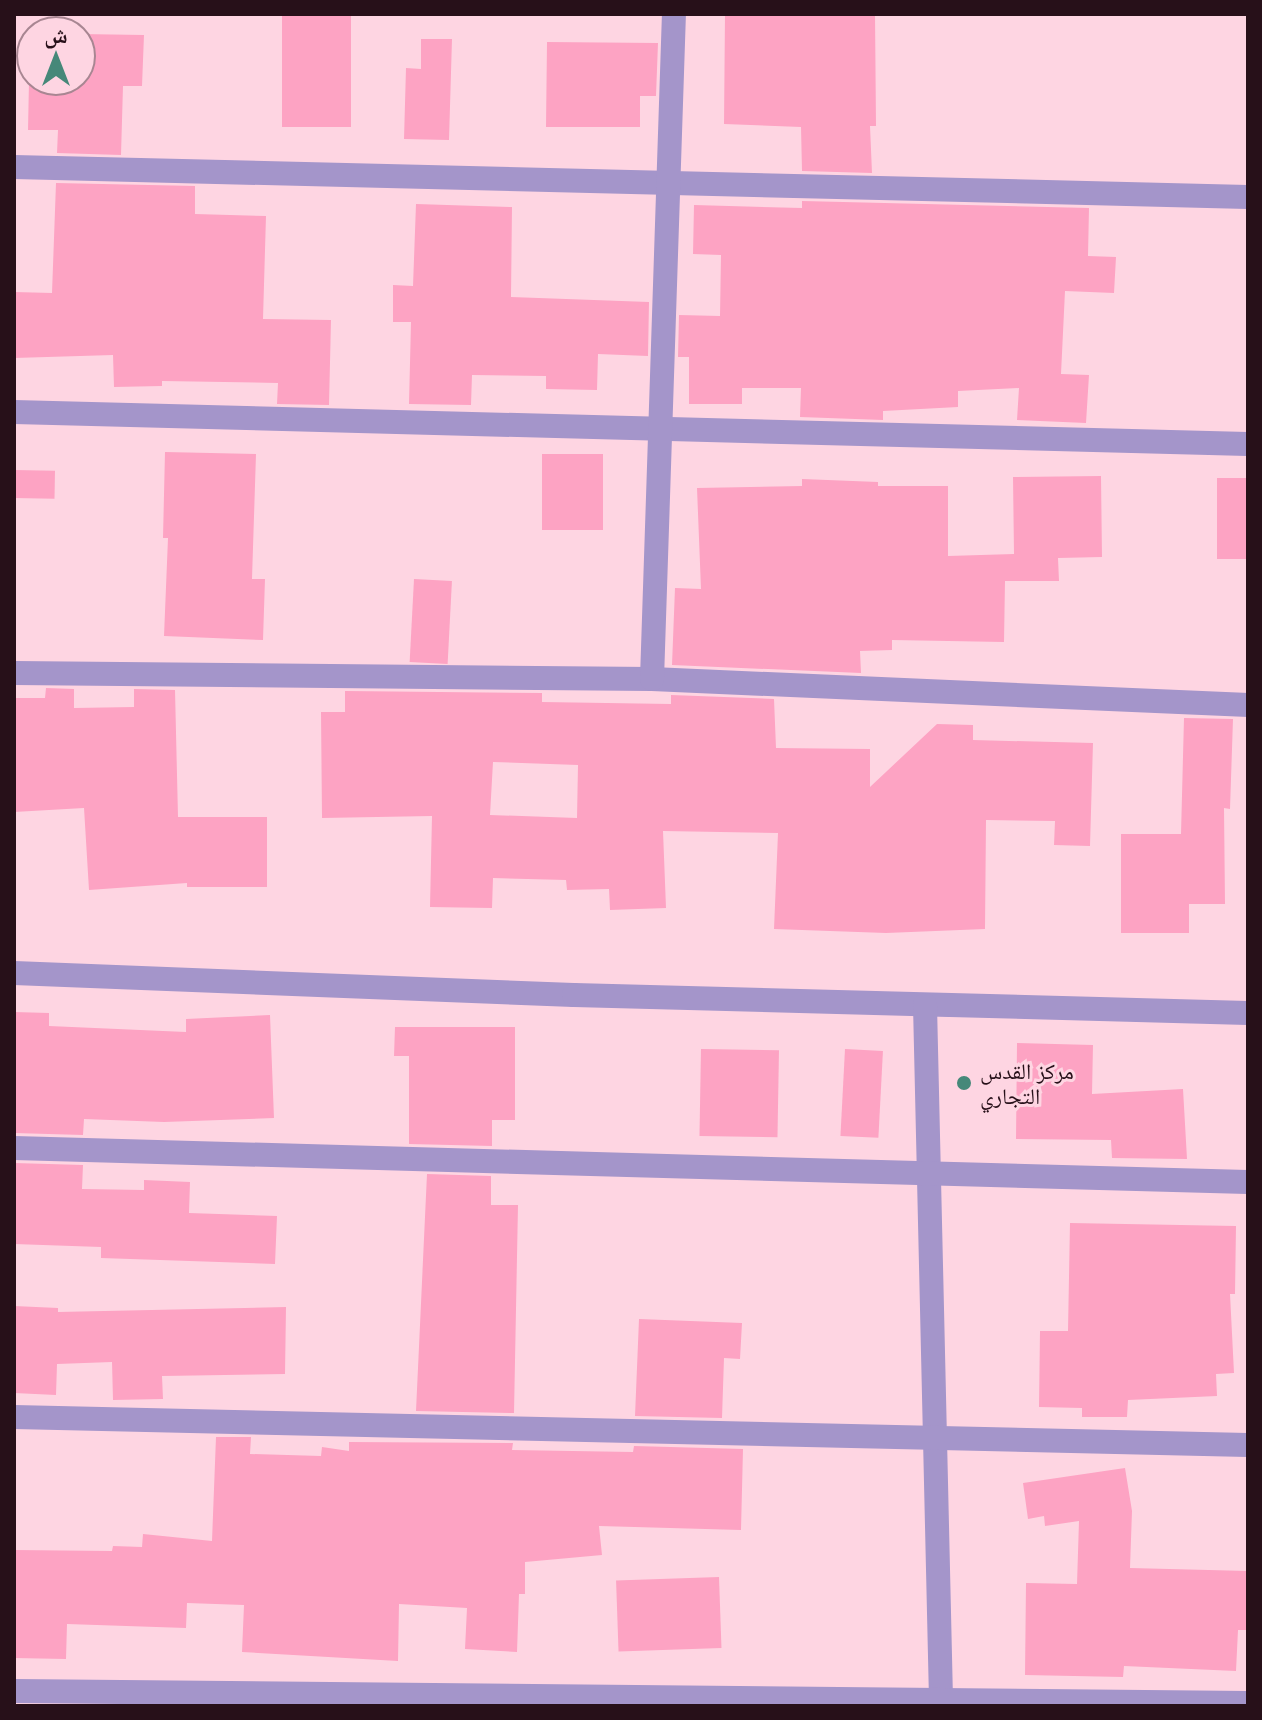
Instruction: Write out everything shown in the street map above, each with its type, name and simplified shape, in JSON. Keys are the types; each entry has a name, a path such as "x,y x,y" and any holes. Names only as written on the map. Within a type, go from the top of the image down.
{"street":[{"path":"652,679 674,14"},
{"path":"14,167 1248,197"},
{"path":"14,412 1248,444"},
{"path":"14,673 652,679 1248,705"},
{"path":"14,973 574,995 1248,1013"},
{"path":"925,1005 941,1698"},
{"path":"14,1148 1248,1182"},
{"path":"14,1417 1248,1445"},
{"path":"14,1691 533,1701 941,1698 1248,1703"}],"building":[{"path":"282,14 351,14 351,127 282,127"},
{"path":"725,14 875,14 876,126 870,126 872,173 802,171 801,127 724,124"},
{"path":"96,34 144,35 142,86 123,86 121,155 57,153 58,130 28,130 29,96 96,96"},
{"path":"421,39 452,39 449,140 404,139 406,68 421,69"},
{"path":"547,42 658,43 656,96 640,96 640,127 546,127"},
{"path":"56,183 195,186 195,214 266,216 263,319 331,320 329,405 277,404 278,383 162,381 162,386 114,387 113,355 14,358 14,292 52,293"},
{"path":"802,201 1089,208 1088,256 1116,257 1114,293 1065,291 1061,374 1089,375 1086,423 1017,420 1019,388 958,391 958,407 883,411 883,420 800,417 801,388 742,388 742,404 689,404 689,357 678,357 679,315 720,316 721,255 693,254 694,205 802,208"},
{"path":"416,204 512,207 511,297 649,302 648,356 598,354 597,390 546,389 546,376 472,375 471,405 409,404 411,322 393,322 393,285 413,286"},
{"path":"165,452 256,454 252,579 265,579 263,640 164,636 168,538 163,538"},
{"path":"542,454 603,454 603,530 542,530"},
{"path":"14,470 55,471 55,499 14,498"},
{"path":"1101,476 1102,557 1058,558 1059,581 1005,581 1004,642 892,640 892,650 860,651 861,673 672,665 675,588 701,589 697,488 802,486 802,479 878,482 878,486 948,486 948,556 1014,554 1013,477"},
{"path":"1217,478 1248,478 1248,559 1217,559"},
{"path":"414,579 452,581 448,664 410,662"},
{"path":"46,688 74,689 74,708 134,707 134,689 175,690 178,817 267,817 267,887 187,887 187,883 89,890 84,808 14,812 14,698 45,698"},
{"path":"345,691 542,693 542,702 671,704 671,695 774,699 776,748 870,749 870,787 937,724 973,725 973,740 1093,743 1090,846 1054,845 1055,821 986,820 985,929 886,933 774,929 778,833 663,831 666,908 610,910 609,889 567,890 566,880 493,878 492,908 430,907 432,816 322,818 321,712 345,712","holes":["493,762 578,765 577,818 490,815"]},
{"path":"1184,718 1233,719 1230,809 1224,808 1225,904 1189,904 1189,933 1121,933 1121,834 1181,834"},
{"path":"14,1012 49,1013 49,1026 186,1032 186,1019 270,1015 274,1118 164,1122 84,1119 83,1135 14,1133"},
{"path":"395,1027 515,1027 515,1120 492,1120 492,1146 409,1144 409,1056 394,1056"},
{"path":"1017,1043 1093,1045 1092,1094 1183,1089 1187,1159 1112,1158 1111,1140 1016,1139"},
{"path":"701,1049 779,1050 777,1137 699,1136"},
{"path":"845,1049 883,1051 878,1138 840,1136"},
{"path":"14,1163 83,1165 82,1189 144,1190 144,1180 190,1182 189,1213 277,1216 275,1264 101,1258 101,1247 14,1244"},
{"path":"427,1174 491,1176 491,1205 518,1205 514,1413 416,1411"},
{"path":"1070,1223 1236,1226 1235,1294 1230,1294 1234,1373 1216,1374 1217,1396 1128,1400 1127,1417 1082,1417 1082,1408 1039,1407 1040,1331 1068,1331"},
{"path":"14,1306 58,1308 58,1312 286,1307 285,1374 162,1376 163,1399 113,1400 112,1362 57,1364 56,1395 14,1393"},
{"path":"639,1319 742,1323 740,1359 724,1358 722,1418 635,1416"},
{"path":"216,1437 251,1437 250,1454 321,1456 322,1447 349,1451 349,1442 513,1443 512,1450 633,1452 634,1446 743,1449 741,1530 599,1526 602,1555 525,1562 525,1594 519,1594 517,1652 465,1649 467,1608 399,1604 398,1661 242,1652 244,1605 187,1603 186,1628 67,1624 66,1659 14,1658 14,1550 112,1551 113,1546 142,1547 143,1534 212,1541"},
{"path":"1125,1468 1132,1511 1130,1568 1248,1571 1248,1630 1238,1630 1236,1671 1124,1666 1123,1677 1025,1675 1026,1583 1077,1584 1079,1521 1045,1526 1044,1516 1028,1519 1023,1483"},
{"path":"719,1577 721,1648 619,1652 616,1581"}],"place":[{"name":"مركز القدس التجاري","path":"964,1083"}]}
